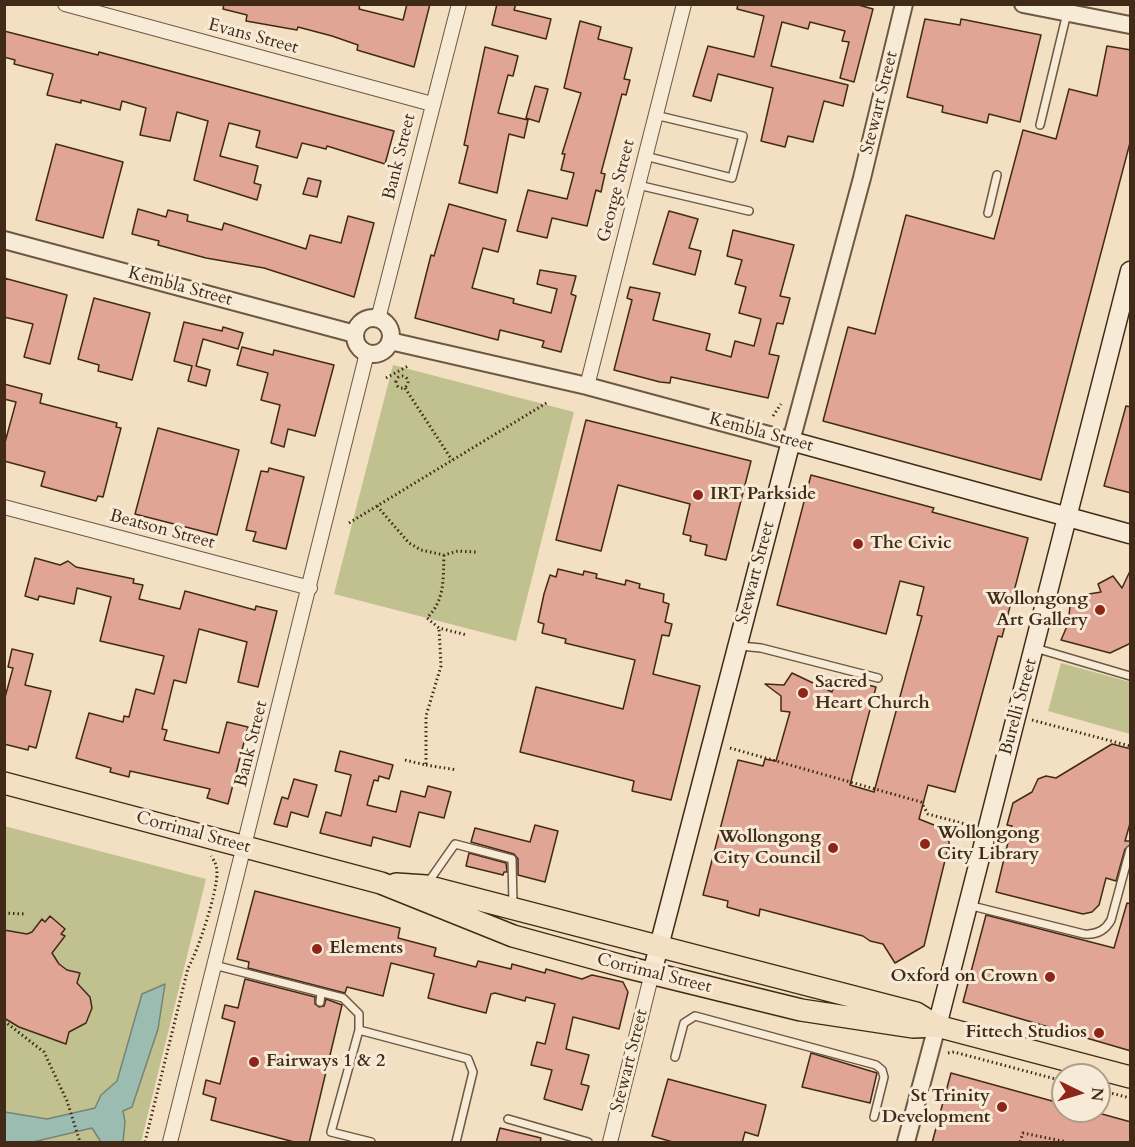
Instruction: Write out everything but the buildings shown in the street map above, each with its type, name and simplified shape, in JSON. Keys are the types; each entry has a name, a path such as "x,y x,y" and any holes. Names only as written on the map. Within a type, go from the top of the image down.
{"main road":[{"name":"Burelli Street","path":"937,1026 1131,271"},
{"name":"Kembla Street","path":"791,441 1131,534"},
{"name":"Stewart Street","path":"652,973 791,441"},
{"name":"Corrimal Street","path":"4,783 381,882 426,886 659,945 916,1013 937,1026 1131,1077"},
{"name":"Corrimal Street","path":"381,882 425,903 453,911 513,936 652,973 801,1010 913,1027 937,1026"}],"street":[{"name":"Evans Street","path":"65,4 432,104"},
{"name":"Bank Street","path":"378,319 459,4"},
{"name":"George Street","path":"587,386 684,4"},
{"name":"Stewart Street","path":"791,441 876,124 904,4"},
{"path":"1023,4 1131,25"},
{"name":"Kembla Street","path":"4,240 355,334"},
{"path":"378,319 387,326 390,341 378,353 367,353 359,348 355,334 363,321 378,319"},
{"name":"Kembla Street","path":"390,341 587,386 791,441"},
{"name":"Bank Street","path":"170,1143 367,353"},
{"name":"Beatson Street","path":"4,507 310,588"},
{"name":"Stewart Street","path":"610,1143 652,973"},
{"name":"Burelli Street","path":"906,1143 937,1026"}],"lane":[{"path":"1040,125 1067,13"},
{"path":"645,156 732,178 743,136 655,114"},
{"path":"988,213 997,175"},
{"path":"638,185 749,211"},
{"path":"737,646 761,648 878,678"},
{"path":"1034,648 1131,676"},
{"path":"426,886 454,844 512,859 513,909"},
{"path":"968,904 1084,934 1097,933 1111,920 1131,850"},
{"path":"213,964 343,998 359,1014 359,1030 332,1132 371,1143"},
{"path":"320,1002 321,993"},
{"path":"675,1057 684,1023 696,1016 876,1065 882,1070 884,1077 874,1117"},
{"path":"359,1030 468,1059 473,1072 456,1143"},
{"path":"508,1119 588,1143"}],"path":[{"path":"386,378 397,375 408,366"},
{"path":"397,375 396,386 405,388 452,460"},
{"path":"397,375 407,378 408,384 405,388"},
{"path":"349,524 548,402"},
{"path":"772,416 781,404"},
{"path":"377,506 409,543 421,550 444,555 458,551 476,552"},
{"path":"444,555 443,587 438,606 427,618 439,628 467,635"},
{"path":"426,765 426,716 441,666 439,628"},
{"path":"1032,720 1131,746"},
{"path":"730,748 921,802 928,814 965,824"},
{"path":"405,760 457,770"},
{"path":"145,1143 188,968 199,943 217,878 217,866 207,854"},
{"path":"4,913 25,914"},
{"path":"4,1020 44,1052 70,1110 80,1143"},
{"path":"948,1053 954,1052 1051,1078"},
{"path":"1111,1093 1131,1098"},
{"path":"1020,1143 1023,1133 1067,1143"}],"shaded area":[{"path":"393,365 574,412 516,641 334,594"},
{"path":"1061,663 1130,682 1130,734 1048,711"},
{"path":"4,826 206,879 141,1142 5,1142"}],"water":[{"path":"165,984 158,1029 132,1107 123,1111 125,1122 123,1142 101,1142 92,1128 33,1142 5,1142 5,1112 47,1119 95,1108 101,1095 117,1081 142,994"}],"place":[{"name":"IRT Parkside","path":"698,495"},
{"name":"The Civic","path":"858,544"},
{"name":"Wollongong Art Gallery","path":"1100,610"},
{"name":"Sacred Heart Church","path":"803,693"},
{"name":"Wollongong City Library","path":"925,844"},
{"name":"Wollongong City Council","path":"833,848"},
{"name":"Elements","path":"317,949"},
{"name":"Oxford on Crown","path":"1050,977"},
{"name":"Fittech Studios","path":"1099,1033"},
{"name":"Fairways 1 & 2","path":"254,1062"},
{"name":"St Trinity Development","path":"1002,1107"}]}
